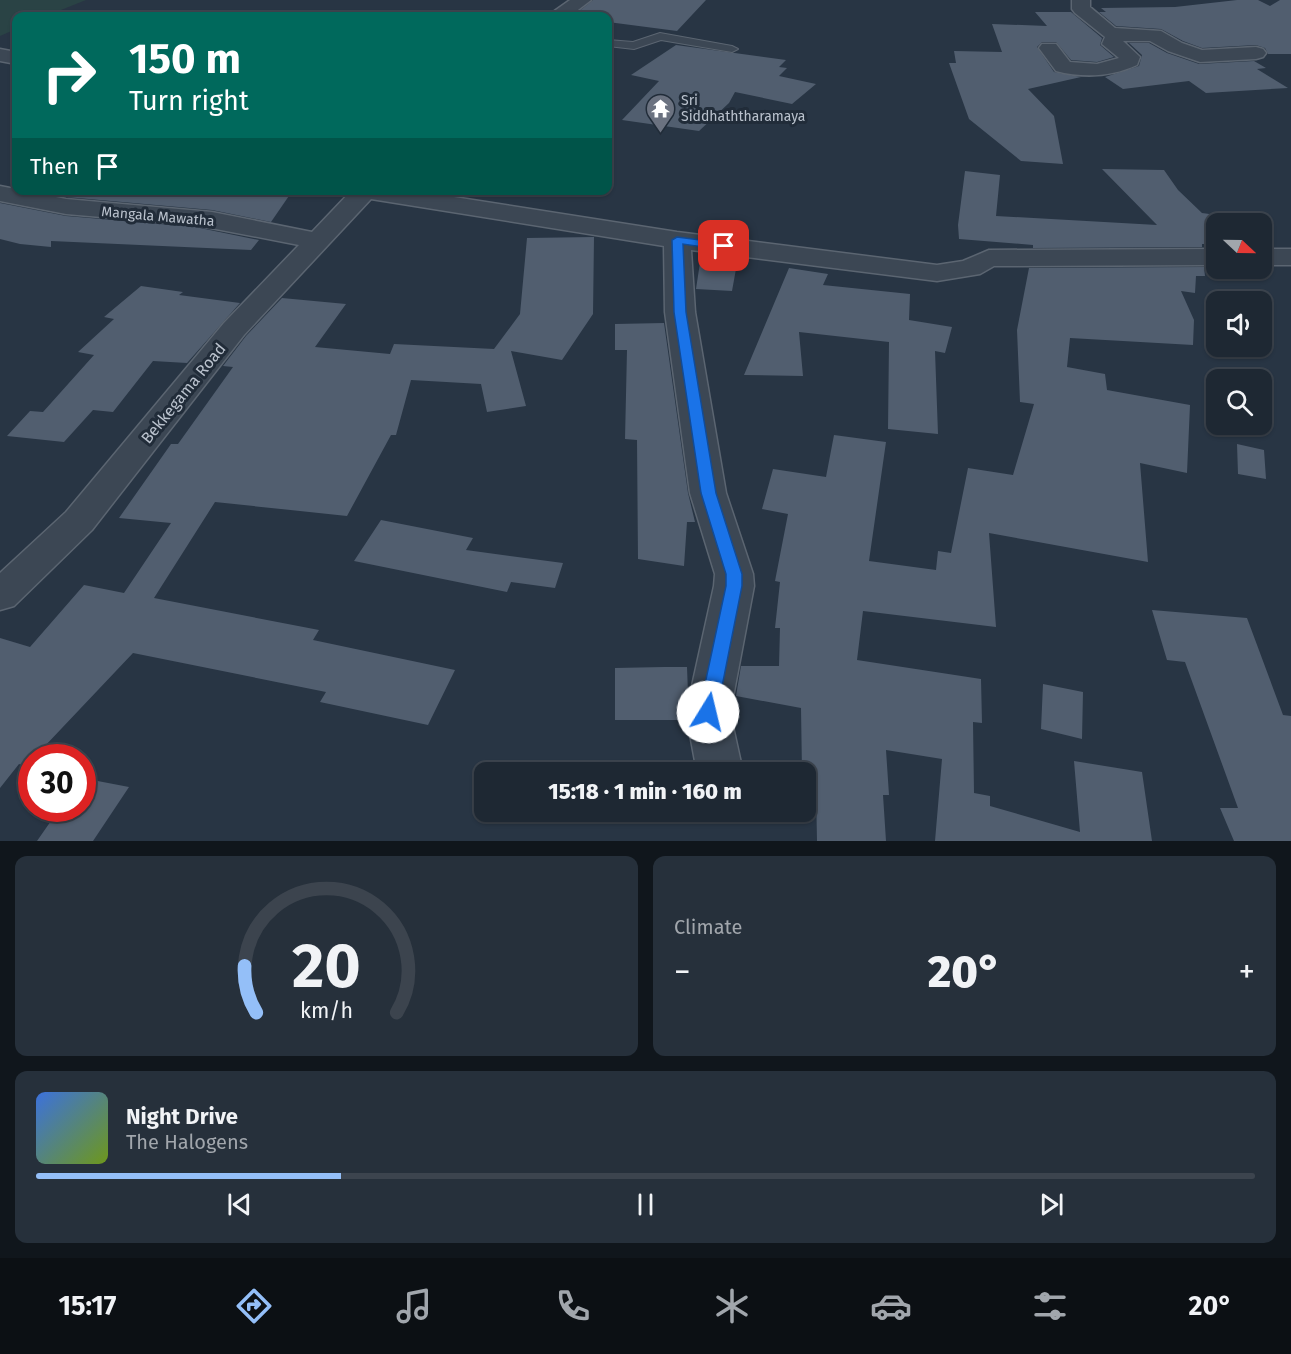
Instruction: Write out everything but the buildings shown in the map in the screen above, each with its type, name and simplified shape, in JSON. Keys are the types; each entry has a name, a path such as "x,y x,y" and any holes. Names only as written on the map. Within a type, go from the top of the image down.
{"street":[{"path":"565,12 582,0"},
{"path":"1081,0 1081,9 1108,32 1120,35 1154,35 1175,47 1200,56 1256,53"},
{"path":"1049,48 1063,67 1089,70 1122,66 1130,62 1130,57 1112,44 1114,37 1120,35"},
{"name":"Mangala Mawatha","path":"0,193 38,204 178,216 240,225 317,241"},
{"name":"Bekkegama Road","path":"0,596 79,522 234,329 361,195"},
{"path":"390,195 677,240 937,273 970,268 989,258 1206,257"},
{"path":"677,240 680,312 708,493 734,574 734,586 708,712 718,762"},
{"path":"1272,257 1291,257"}],"lane":[{"path":"612,43 634,46 660,36 732,49"}],"green space":[{"path":"0,0 86,0 56,12 12,12 12,31 0,36"}],"place":[{"name":"Sri Siddhaththaramaya","path":"660,134"}],"route":[{"path":"708,712 734,586 734,574 708,493 680,312 677,240 724,246"}]}
